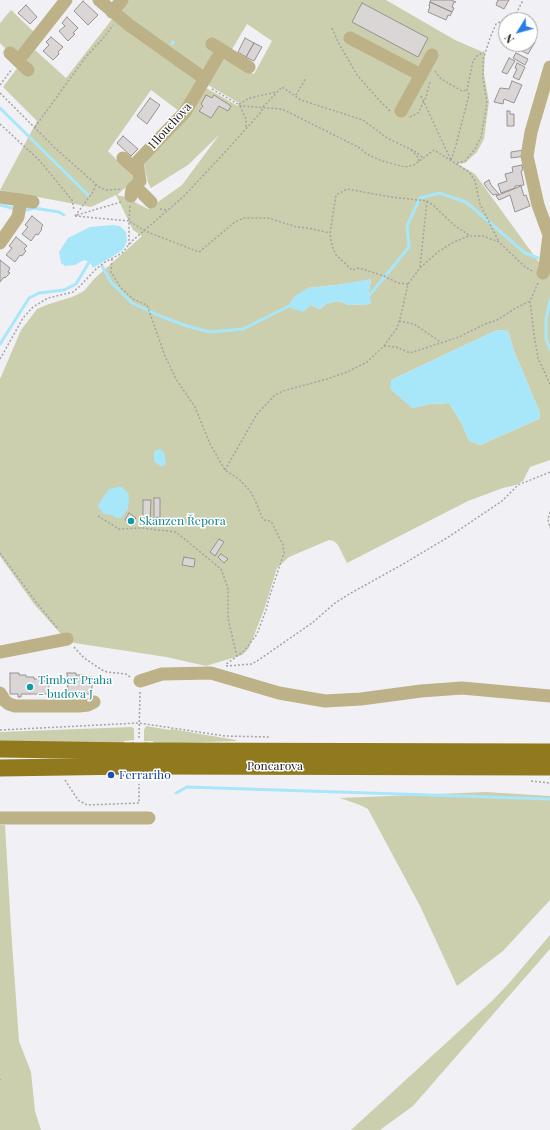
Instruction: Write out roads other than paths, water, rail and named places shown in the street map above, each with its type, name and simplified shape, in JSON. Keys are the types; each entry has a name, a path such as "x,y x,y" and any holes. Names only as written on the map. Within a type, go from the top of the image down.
{"main road":[{"name":"Poncarova","path":"0,749 139,755 550,767"},
{"name":"Poncarova","path":"0,768 139,755 550,752"}],"street":[{"path":"19,61 66,0"},
{"path":"99,0 115,15 204,82"},
{"path":"115,15 122,0"},
{"path":"350,38 425,78"},
{"name":"Hlouchova","path":"151,202 133,190 140,180 137,162 185,112 204,82 217,47 249,67"},
{"path":"400,113 425,78 432,61"},
{"path":"546,271 549,235 538,205 528,156 531,132 550,67"},
{"path":"123,158 139,173"},
{"path":"0,197 27,201 0,243"},
{"path":"0,652 67,639"},
{"path":"140,681 162,674 211,673 280,694 325,701 361,699 421,691 462,688 550,696"},
{"path":"0,692 5,701 15,706 79,706 88,705 94,702"},
{"path":"0,818 149,818"}],"water":[{"path":"113,225 120,226 126,232 127,241 121,251 93,268 90,262 84,260 75,265 65,266 61,263 59,252 68,238 90,227"},
{"path":"371,279 368,297 371,304 349,305 338,301 326,304 320,309 311,305 303,312 290,308 290,302 295,296 308,288"},
{"path":"497,330 508,331 514,351 540,413 539,419 480,445 469,441 462,424 449,403 430,404 412,408 390,389 391,380"},
{"path":"160,449 164,452 166,463 162,467 154,462 154,451"},
{"path":"122,487 129,496 128,509 121,518 104,514 98,505 109,489"}],"waterway":[{"path":"0,108 88,195"},
{"path":"366,297 368,297 409,247 407,226 420,198 439,193 466,202 525,253 538,258"},
{"path":"0,205 12,208"},
{"path":"27,210 34,208 59,212 64,215"},
{"path":"0,344 29,298 39,293 64,290 76,284 91,259"},
{"path":"102,266 111,282 132,303 160,316 187,326 210,332 243,329 293,304"},
{"path":"550,300 546,320 546,339 550,349"},
{"path":"176,793 187,787 550,799"}],"place":[{"name":"Skanzen Řepora","path":"131,521"},
{"name":"Timber Praha - budova J","path":"30,687"},
{"name":"Ferrariho","path":"111,775"}]}
